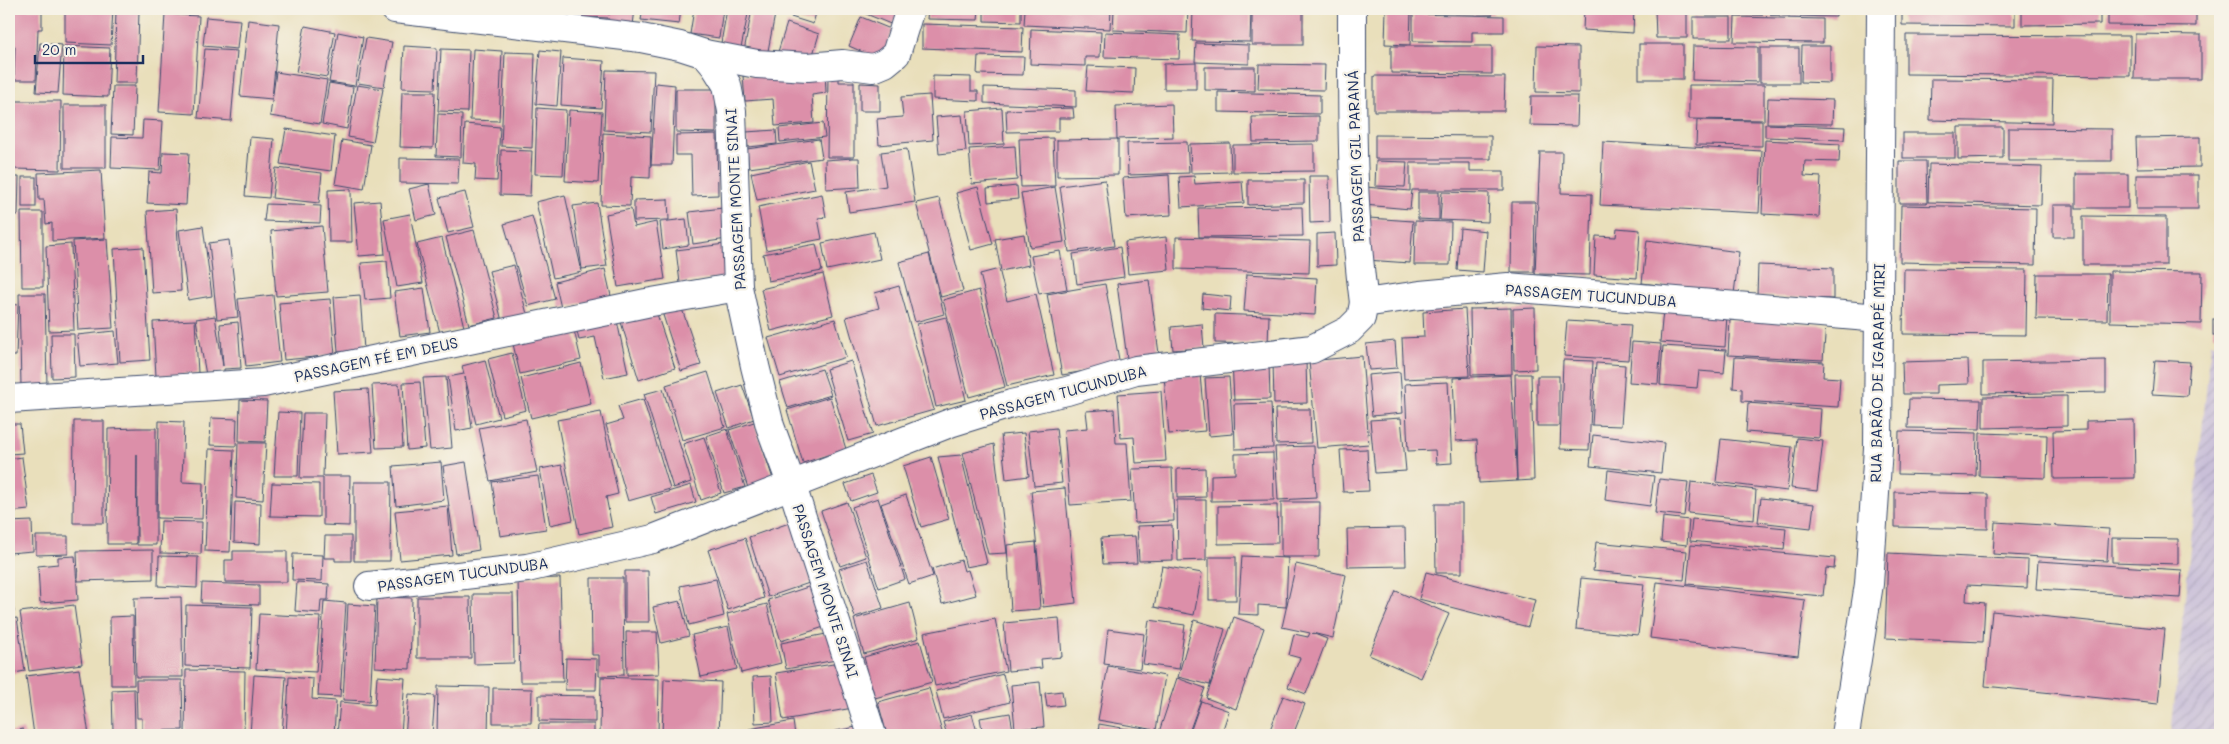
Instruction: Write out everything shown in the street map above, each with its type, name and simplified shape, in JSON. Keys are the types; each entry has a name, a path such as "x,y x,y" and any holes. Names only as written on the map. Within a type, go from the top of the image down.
{"street":[{"path":"395,9 641,38 705,54 757,64 808,67 843,64 873,68 886,63 896,54 910,9"},
{"name":"PASSAGEM GIL PARANÁ","path":"1352,9 1353,185 1357,248 1364,303"},
{"name":"RUA BARÃO DE IGARAPÉ MIRI","path":"1845,735 1869,584 1878,448 1881,9"},
{"name":"PASSAGEM MONTE SINAI","path":"705,54 726,84 732,111 738,287 770,426 792,486 872,735"},
{"name":"PASSAGEM FÉ EM DEUS","path":"9,399 263,383 646,303 738,287"},
{"name":"PASSAGEM TUCUNDUBA","path":"369,586 527,568 653,540 950,423 1011,404 1068,391 1136,370 1312,349 1349,330 1360,318 1364,303 1420,295 1508,287 1880,318"}],"shaded area":[{"path":"2211,343 2220,344 2220,735 2171,735"}],"building":[{"path":"9,9 42,9 42,29 38,29 36,80 14,80 15,46 9,46"},
{"path":"65,9 113,9 111,45 65,43"},
{"path":"116,9 139,10 137,83 114,83"},
{"path":"580,9 635,9 633,25 608,22 608,18 580,17"},
{"path":"643,9 681,9 679,24 641,20"},
{"path":"694,9 723,9 719,38 690,34"},
{"path":"727,9 749,9 741,48 721,43"},
{"path":"752,9 776,9 767,56 744,51"},
{"path":"794,9 817,9 813,24 791,17"},
{"path":"854,9 899,9 893,25"},
{"path":"928,9 979,9 978,20 927,19"},
{"path":"984,9 1021,9 1021,22 984,21"},
{"path":"1025,9 1111,9 1110,29 1024,25"},
{"path":"1114,9 1188,9 1187,33 1113,30"},
{"path":"1193,9 1251,9 1250,42 1192,41"},
{"path":"1252,9 1303,9 1303,45 1252,45"},
{"path":"1386,9 1411,10 1410,45 1385,44"},
{"path":"1455,9 1493,9 1493,14 1455,13"},
{"path":"1584,9 1634,9 1633,33 1583,30"},
{"path":"1655,9 1687,9 1687,38 1656,38"},
{"path":"1703,9 1836,9 1836,17 1703,14"},
{"path":"1902,9 2015,9 2015,26 1902,25"},
{"path":"2022,9 2100,9 2100,24 2022,25"},
{"path":"2108,9 2196,9 2196,26 2108,25"},
{"path":"165,14 199,16 194,114 159,112"},
{"path":"1413,14 1504,16 1504,32 1472,32 1472,42 1413,41"},
{"path":"206,17 240,20 237,49 203,46"},
{"path":"861,17 893,30 881,60 849,46"},
{"path":"1693,17 1731,17 1731,39 1693,39"},
{"path":"1735,17 1823,19 1823,43 1734,42"},
{"path":"248,20 279,24 272,99 240,96"},
{"path":"787,23 819,34 810,65 777,55"},
{"path":"922,24 1023,27 1022,52 922,48"},
{"path":"305,26 335,32 327,77 296,72"},
{"path":"1031,29 1101,32 1100,57 1085,57 1085,66 1030,64"},
{"path":"338,32 363,37 355,86 329,82"},
{"path":"1105,32 1180,35 1179,59 1104,57"},
{"path":"2135,34 2201,35 2201,79 2134,79"},
{"path":"1906,35 2130,36 2130,76 1906,74"},
{"path":"366,38 392,42 384,87 358,83"},
{"path":"40,43 62,45 58,93 36,92"},
{"path":"1196,43 1249,45 1249,64 1195,62"},
{"path":"1639,44 1683,44 1683,79 1639,79"},
{"path":"64,46 110,48 108,97 63,95"},
{"path":"404,46 437,48 435,89 402,88"},
{"path":"1391,46 1492,46 1492,74 1391,73"},
{"path":"1537,46 1579,47 1579,93 1536,92"},
{"path":"1693,46 1758,47 1758,82 1692,80"},
{"path":"1802,46 1830,46 1830,83 1801,82"},
{"path":"1760,48 1799,48 1799,83 1760,83"},
{"path":"205,49 237,51 231,121 198,118"},
{"path":"441,49 469,50 467,112 438,111"},
{"path":"473,49 502,51 499,121 470,120"},
{"path":"540,50 561,52 557,106 536,104"},
{"path":"505,52 535,53 532,148 501,146"},
{"path":"978,56 1024,57 1023,75 977,74"},
{"path":"563,58 604,61 601,108 561,105"},
{"path":"1196,63 1196,89 1164,89 1164,64"},
{"path":"1259,64 1325,65 1324,90 1258,89"},
{"path":"1088,66 1135,68 1134,93 1086,91"},
{"path":"1205,67 1255,67 1255,91 1205,90"},
{"path":"606,70 654,71 651,132 604,130"},
{"path":"825,70 826,93 812,95 814,123 775,126 773,99 745,101 743,76"},
{"path":"276,72 327,80 320,124 270,116"},
{"path":"828,74 839,74 839,82 854,82 854,157 827,157"},
{"path":"933,76 971,77 971,91 978,91 978,101 933,99"},
{"path":"1374,76 1505,77 1504,111 1374,111"},
{"path":"1931,79 2053,80 2052,123 1930,120"},
{"path":"329,83 353,87 347,129 322,124"},
{"path":"656,83 675,85 672,165 651,165"},
{"path":"860,83 880,84 880,111 860,111"},
{"path":"357,85 383,89 373,142 348,137"},
{"path":"1689,85 1764,85 1764,120 1689,119"},
{"path":"113,86 135,86 133,135 111,134"},
{"path":"984,87 1076,90 1076,107 984,103"},
{"path":"676,89 716,89 716,133 676,132"},
{"path":"402,92 435,92 433,148 400,147"},
{"path":"1218,92 1320,95 1320,114 1218,112"},
{"path":"930,95 933,140 879,145 877,119 903,117 901,97"},
{"path":"1531,96 1578,96 1577,126 1530,125"},
{"path":"1768,98 1833,100 1832,124 1767,123"},
{"path":"13,101 61,101 60,170 12,169"},
{"path":"1172,104 1173,137 1117,139 1116,106"},
{"path":"64,105 106,105 106,168 64,168"},
{"path":"537,108 566,110 563,175 535,174"},
{"path":"1002,108 1004,144 969,146 967,111"},
{"path":"1073,108 1074,118 1059,118 1059,131 1007,132 1006,110"},
{"path":"569,110 602,112 598,183 565,181"},
{"path":"438,114 462,115 461,157 436,156"},
{"path":"962,115 966,151 939,154 936,117"},
{"path":"1319,116 1319,141 1253,142 1252,117"},
{"path":"143,120 163,121 160,170 111,168 112,137 142,138"},
{"path":"1697,120 1762,121 1762,146 1696,145"},
{"path":"823,123 825,137 780,142 779,128"},
{"path":"465,124 500,127 497,181 475,180 476,164 463,163"},
{"path":"1765,124 1845,127 1844,140 1765,137"},
{"path":"1958,127 2003,127 2003,158 1958,159"},
{"path":"2008,128 2112,129 2112,161 2008,161"},
{"path":"286,129 335,136 331,171 280,164"},
{"path":"776,130 777,144 748,147 746,132"},
{"path":"603,133 651,136 650,178 631,177 630,206 601,205"},
{"path":"1903,133 1955,133 1955,158 1903,158"},
{"path":"717,134 718,195 692,196 691,155 676,155 676,135"},
{"path":"1375,135 1491,136 1491,159 1375,159"},
{"path":"250,137 274,139 269,198 245,196"},
{"path":"2200,137 2200,167 2137,168 2136,138"},
{"path":"1053,138 1055,186 1021,187 1019,139"},
{"path":"819,139 822,158 749,168 747,149"},
{"path":"1118,139 1118,175 1057,176 1057,140"},
{"path":"342,140 371,145 364,189 335,184"},
{"path":"1765,140 1840,144 1839,162 1805,161 1804,176 1821,177 1819,217 1762,214"},
{"path":"1187,142 1189,173 1128,175 1127,143"},
{"path":"1603,142 1762,151 1759,213 1600,205"},
{"path":"1230,143 1231,172 1191,173 1190,144"},
{"path":"1314,144 1314,171 1233,172 1233,145"},
{"path":"1015,146 1017,180 972,184 969,149"},
{"path":"907,149 915,202 849,212 846,192 886,186 881,152"},
{"path":"501,150 532,151 530,196 500,195"},
{"path":"163,152 189,153 186,205 147,203 149,172 162,173"},
{"path":"1540,152 1562,152 1561,193 1592,194 1590,275 1535,274"},
{"path":"400,158 459,159 458,184 400,183"},
{"path":"859,158 860,187 826,189 825,160"},
{"path":"809,161 815,189 757,200 751,173"},
{"path":"1376,161 1407,162 1405,187 1375,186"},
{"path":"1899,161 1926,161 1927,203 1899,203"},
{"path":"1410,163 1470,163 1470,171 1504,171 1504,190 1412,190 1410,209 1364,205 1366,187 1410,191"},
{"path":"1929,164 2042,167 2041,205 1928,202"},
{"path":"276,168 322,173 319,203 272,198"},
{"path":"101,170 105,238 52,241 52,223 46,224 44,200 39,200 38,173"},
{"path":"2076,174 2128,174 2128,208 2076,208"},
{"path":"1169,175 1171,215 1126,218 1123,178"},
{"path":"2136,175 2198,175 2198,209 2136,209"},
{"path":"1194,176 1195,184 1242,181 1244,203 1181,207 1179,177"},
{"path":"1309,176 1329,176 1330,222 1310,223"},
{"path":"9,177 19,177 18,215 9,214"},
{"path":"22,177 36,177 36,207 22,207"},
{"path":"1105,180 1114,246 1069,252 1060,186"},
{"path":"1248,180 1304,180 1304,203 1248,205"},
{"path":"429,184 436,215 416,220 409,189"},
{"path":"1017,186 1018,199 988,202 987,189"},
{"path":"978,187 993,244 971,250 956,193"},
{"path":"1055,187 1064,242 1030,247 1021,193"},
{"path":"351,189 352,242 329,242 328,190"},
{"path":"465,192 474,227 448,233 439,198"},
{"path":"1418,192 1439,192 1439,220 1418,219"},
{"path":"1442,192 1489,193 1488,222 1440,220"},
{"path":"822,194 826,217 818,218 822,239 766,250 758,207"},
{"path":"565,195 582,272 553,278 536,202"},
{"path":"939,198 963,291 941,297 916,203"},
{"path":"668,199 669,220 634,221 634,200"},
{"path":"380,201 385,254 359,256 354,203"},
{"path":"1512,202 1535,202 1534,272 1511,272"},
{"path":"597,203 607,266 582,269 573,206"},
{"path":"266,204 321,206 320,223 264,221"},
{"path":"1901,205 2036,208 2035,265 1900,262"},
{"path":"2053,205 2074,205 2074,237 2053,237"},
{"path":"1302,207 1303,236 1199,237 1198,208"},
{"path":"723,208 727,239 693,244 689,212"},
{"path":"176,209 181,291 152,293 147,211"},
{"path":"631,209 634,227 656,222 665,279 618,287 606,214"},
{"path":"21,212 43,212 43,287 22,287"},
{"path":"410,214 423,283 397,287 384,219"},
{"path":"532,216 555,299 528,306 504,224"},
{"path":"2083,216 2166,217 2166,265 2083,265"},
{"path":"1369,218 1413,221 1410,263 1366,260"},
{"path":"686,219 689,245 663,249 660,222"},
{"path":"1415,221 1451,222 1450,265 1414,265"},
{"path":"203,226 212,296 188,300 179,230"},
{"path":"322,226 328,292 276,296 271,231"},
{"path":"1460,228 1486,231 1483,272 1457,270"},
{"path":"1617,228 1640,230 1637,278 1594,275 1596,236 1616,237"},
{"path":"474,230 497,318 469,325 446,237"},
{"path":"874,232 880,259 827,270 822,243"},
{"path":"1335,233 1336,265 1317,266 1317,234"},
{"path":"1024,234 1029,265 1001,271 995,239"},
{"path":"1166,237 1169,270 1128,274 1125,242"},
{"path":"1176,237 1310,241 1309,273 1176,269"},
{"path":"442,238 464,327 440,333 417,244"},
{"path":"107,239 113,328 78,330 73,241"},
{"path":"229,240 238,317 217,319 209,243"},
{"path":"1647,240 1739,252 1734,294 1642,283"},
{"path":"71,244 74,330 49,331 46,246"},
{"path":"725,244 729,277 680,283 676,250"},
{"path":"816,244 822,271 768,281 763,254"},
{"path":"143,247 150,360 120,362 114,249"},
{"path":"1120,247 1124,277 1077,284 1073,254"},
{"path":"1060,251 1067,289 1039,294 1031,256"},
{"path":"929,254 944,314 915,322 899,262"},
{"path":"387,261 390,298 365,300 361,263"},
{"path":"514,265 527,314 502,321 489,271"},
{"path":"1758,265 1833,268 1833,299 1757,296"},
{"path":"605,269 611,296 561,308 555,282"},
{"path":"999,269 1007,301 1036,294 1054,375 1007,386 980,274"},
{"path":"1904,269 2027,270 2026,335 1903,334"},
{"path":"2110,271 2202,272 2201,324 2110,322"},
{"path":"823,274 833,315 771,331 761,289"},
{"path":"1247,274 1317,278 1315,315 1244,311"},
{"path":"2037,274 2108,274 2107,320 2036,319"},
{"path":"1149,280 1160,361 1128,366 1117,284"},
{"path":"1105,284 1120,365 1062,375 1047,294"},
{"path":"899,286 934,410 877,426 846,317 879,308 875,293"},
{"path":"424,288 430,332 400,336 394,292"},
{"path":"979,290 1005,387 969,397 943,300"},
{"path":"19,294 45,294 47,385 21,386"},
{"path":"1203,294 1231,297 1230,311 1202,308"},
{"path":"273,295 280,362 246,366 238,299"},
{"path":"360,295 364,350 338,352 334,297"},
{"path":"330,299 335,355 284,360 279,303"},
{"path":"9,304 18,305 16,356 9,356"},
{"path":"681,306 701,365 681,371 662,312"},
{"path":"655,308 675,368 639,380 620,319"},
{"path":"1511,308 1512,374 1471,375 1470,309"},
{"path":"1535,308 1536,369 1514,370 1513,309"},
{"path":"1465,309 1469,376 1404,379 1402,338 1424,337 1423,312"},
{"path":"1663,310 1727,315 1725,347 1660,342"},
{"path":"1215,314 1269,316 1268,344 1215,343"},
{"path":"215,316 223,366 220,324 238,322 241,368 224,369 224,372 206,375 196,319"},
{"path":"616,316 628,373 604,378 595,337 579,340 575,324"},
{"path":"946,317 966,400 936,407 917,324"},
{"path":"835,319 846,357 780,377 768,338"},
{"path":"2213,319 2220,319 2220,335 2213,335"},
{"path":"195,320 198,373 156,376 153,322"},
{"path":"1730,320 1826,325 1823,360 1728,355"},
{"path":"1567,321 1631,325 1628,360 1564,356"},
{"path":"1202,324 1204,348 1173,350 1171,327"},
{"path":"574,330 581,360 520,374 513,344"},
{"path":"115,331 118,363 80,366 77,335"},
{"path":"51,334 74,334 75,377 52,378"},
{"path":"1395,341 1397,368 1369,370 1366,344"},
{"path":"1632,342 1661,344 1658,384 1629,382"},
{"path":"1663,346 1726,350 1724,373 1699,371 1697,388 1660,385"},
{"path":"512,353 526,410 502,416 488,359"},
{"path":"1362,356 1369,444 1317,448 1309,361"},
{"path":"1735,357 1824,362 1823,377 1840,378 1838,407 1742,401 1742,389 1733,388"},
{"path":"485,360 499,418 476,424 465,377 472,428 456,431 448,377 464,374 462,366"},
{"path":"1306,360 1307,403 1274,404 1273,361"},
{"path":"1563,360 1593,361 1589,450 1560,449"},
{"path":"1968,360 1969,384 1936,385 1936,394 1903,394 1902,362"},
{"path":"2106,360 2106,392 1983,394 1983,362"},
{"path":"2155,360 2190,362 2187,396 2152,394"},
{"path":"851,361 873,434 848,441 826,369"},
{"path":"1232,362 1269,362 1270,399 1234,400"},
{"path":"581,363 591,404 531,418 521,378"},
{"path":"1596,363 1625,365 1621,426 1592,425"},
{"path":"822,369 831,395 788,408 780,382"},
{"path":"708,372 725,427 682,440 666,385"},
{"path":"1400,372 1403,413 1372,416 1368,375"},
{"path":"1200,374 1205,431 1169,434 1164,376"},
{"path":"1515,374 1531,374 1534,480 1517,481"},
{"path":"1511,375 1517,481 1479,483 1477,440 1456,441 1453,378"},
{"path":"1537,376 1559,376 1559,426 1537,426"},
{"path":"446,377 452,448 430,450 423,378"},
{"path":"1229,377 1233,434 1209,436 1205,378"},
{"path":"420,382 425,448 407,450 403,383"},
{"path":"1448,382 1452,463 1436,464 1435,450 1408,451 1405,384"},
{"path":"399,384 403,447 376,448 372,385"},
{"path":"742,385 754,419 729,428 717,393"},
{"path":"368,389 373,452 337,454 333,391"},
{"path":"663,389 691,482 673,488 644,394"},
{"path":"1161,391 1166,461 1136,463 1134,437 1121,438 1118,394"},
{"path":"2067,396 2067,426 1983,428 1983,397"},
{"path":"830,397 846,449 803,463 787,410"},
{"path":"643,399 670,489 628,501 606,425 623,420 618,406"},
{"path":"1909,399 1981,400 1980,429 1908,428"},
{"path":"240,400 267,401 265,442 239,441"},
{"path":"1271,403 1273,448 1235,449 1234,404"},
{"path":"1748,403 1821,409 1819,438 1746,432"},
{"path":"1114,409 1116,443 1127,443 1131,501 1070,505 1064,430 1088,428 1086,411"},
{"path":"1275,409 1310,409 1311,443 1276,444"},
{"path":"278,412 300,413 298,476 274,476"},
{"path":"601,412 618,494 606,497 612,527 579,534 557,420"},
{"path":"303,413 325,413 323,476 350,476 349,526 323,525 323,478 300,478"},
{"path":"211,418 237,419 236,446 210,445"},
{"path":"1401,418 1406,471 1375,473 1370,420"},
{"path":"526,419 537,472 490,481 479,428"},
{"path":"2134,420 2135,478 2054,479 2053,431 2086,430 2086,421"},
{"path":"74,421 104,421 104,523 73,523"},
{"path":"159,421 184,422 182,482 203,483 202,519 157,518"},
{"path":"754,422 773,479 748,488 729,430"},
{"path":"9,424 20,424 23,453 9,454"},
{"path":"156,428 156,545 137,545 137,454 136,544 107,544 108,429"},
{"path":"1056,428 1062,483 1034,486 1028,431"},
{"path":"727,429 745,487 724,493 706,436"},
{"path":"1899,431 1977,433 1976,476 1898,474"},
{"path":"1024,433 1029,476 1006,479 1001,435"},
{"path":"1980,433 2047,435 2046,478 1979,476"},
{"path":"1593,435 1664,443 1661,473 1590,466"},
{"path":"704,437 721,493 701,500 683,444"},
{"path":"1797,438 1823,441 1817,491 1791,488"},
{"path":"1721,439 1792,447 1787,491 1716,482"},
{"path":"238,443 266,443 263,500 236,498"},
{"path":"994,444 1007,553 988,554 963,453"},
{"path":"1314,446 1316,498 1278,500 1275,447"},
{"path":"209,449 234,450 230,552 205,551"},
{"path":"1367,449 1369,491 1343,492 1340,450"},
{"path":"1273,453 1274,500 1211,501 1211,475 1235,474 1235,454"},
{"path":"961,455 987,563 966,567 938,457"},
{"path":"22,457 29,510 9,512 9,459"},
{"path":"931,457 949,519 921,527 903,466"},
{"path":"441,462 444,500 396,506 393,466"},
{"path":"466,462 479,550 456,554 443,466"},
{"path":"562,465 573,520 550,525 540,469"},
{"path":"1172,468 1174,521 1135,523 1132,469"},
{"path":"1205,468 1206,497 1177,498 1177,469"},
{"path":"1608,470 1654,476 1650,506 1605,500"},
{"path":"871,475 877,492 851,501 845,484"},
{"path":"538,476 546,529 500,536 492,482"},
{"path":"1659,479 1688,482 1684,516 1655,513"},
{"path":"354,482 391,482 390,561 354,561"},
{"path":"1691,482 1756,490 1754,520 1688,513"},
{"path":"272,483 319,484 319,517 270,516"},
{"path":"691,485 696,502 656,514 651,497"},
{"path":"1065,488 1076,603 1043,607 1031,491"},
{"path":"1895,492 1988,494 1988,529 1895,527"},
{"path":"906,495 933,576 909,584 881,504"},
{"path":"878,498 905,579 879,588 852,507"},
{"path":"1761,498 1814,504 1811,528 1758,522"},
{"path":"1177,500 1206,500 1206,560 1178,561"},
{"path":"235,502 261,503 260,544 234,542"},
{"path":"847,502 866,557 840,566 821,511"},
{"path":"1281,502 1320,502 1319,557 1281,557"},
{"path":"1435,504 1462,504 1462,573 1436,573"},
{"path":"1277,505 1278,543 1218,544 1218,506"},
{"path":"448,506 452,555 400,560 395,511"},
{"path":"1663,517 1689,520 1687,545 1661,542"},
{"path":"1692,519 1786,528 1784,550 1690,541"},
{"path":"32,521 33,551 9,553 9,522"},
{"path":"161,521 202,522 201,554 160,553"},
{"path":"792,522 812,582 768,597 749,537"},
{"path":"1995,522 2109,529 2107,561 1993,554"},
{"path":"1172,525 1173,560 1139,561 1137,526"},
{"path":"1405,528 1406,566 1348,567 1347,529"},
{"path":"36,536 68,536 68,554 36,555"},
{"path":"325,536 351,536 351,561 335,561 335,558 324,558"},
{"path":"1135,536 1137,563 1103,564 1101,538"},
{"path":"745,538 764,598 728,610 708,550"},
{"path":"2112,538 2178,539 2178,564 2112,562"},
{"path":"1036,542 1040,609 1011,611 1007,545"},
{"path":"1596,542 1687,551 1684,580 1593,571"},
{"path":"1691,545 1835,558 1834,569 1826,568 1823,596 1687,584"},
{"path":"153,550 153,579 78,581 77,551"},
{"path":"233,551 287,551 287,582 225,582 225,560 233,560"},
{"path":"1888,553 2028,560 2027,588 1967,585 1966,601 1985,603 1983,642 1885,638"},
{"path":"293,554 323,555 322,581 292,580"},
{"path":"75,556 78,600 40,603 38,566 58,564 58,557"},
{"path":"159,556 198,557 197,588 158,586"},
{"path":"1242,556 1288,558 1286,607 1258,605 1258,615 1238,614"},
{"path":"1209,557 1236,557 1236,600 1209,600"},
{"path":"867,560 883,608 855,617 839,569"},
{"path":"961,560 964,571 968,570 976,595 942,604 932,569"},
{"path":"2038,561 2182,570 2180,598 2036,589"},
{"path":"1296,564 1346,575 1333,638 1312,633 1327,639 1306,694 1288,687 1300,658 1289,655 1294,634 1308,637 1310,633 1282,627"},
{"path":"1162,566 1202,573 1194,615 1154,607"},
{"path":"625,571 648,571 649,622 625,622"},
{"path":"1426,572 1535,600 1528,627 1419,599"},
{"path":"560,578 563,682 520,682 518,579"},
{"path":"591,578 623,578 624,675 599,676 599,655 592,655"},
{"path":"1581,578 1644,584 1638,635 1576,629"},
{"path":"716,579 724,616 689,625 680,586"},
{"path":"9,581 14,612 9,613"},
{"path":"297,582 329,584 328,600 321,600 320,613 295,611"},
{"path":"1657,582 1805,600 1798,656 1650,638"},
{"path":"202,583 259,585 259,605 201,603"},
{"path":"814,585 827,626 781,641 768,600"},
{"path":"1396,591 1449,614 1421,678 1369,655"},
{"path":"473,594 513,594 514,663 474,664"},
{"path":"181,597 183,677 136,677 134,598"},
{"path":"377,597 412,598 410,669 375,667"},
{"path":"417,597 470,597 471,658 417,658"},
{"path":"324,601 346,603 340,697 318,696"},
{"path":"680,601 689,636 661,643 653,607"},
{"path":"910,603 919,638 864,654 854,619"},
{"path":"348,604 375,606 370,701 343,700"},
{"path":"767,604 781,663 741,673 727,614"},
{"path":"74,605 82,664 29,671 20,612"},
{"path":"186,605 252,607 250,668 185,666"},
{"path":"1992,611 2165,629 2158,704 1985,686"},
{"path":"259,614 320,617 316,672 256,669"},
{"path":"133,616 134,685 111,685 110,617"},
{"path":"1234,617 1264,628 1236,709 1206,698"},
{"path":"17,618 25,671 9,674 9,619"},
{"path":"1059,618 1062,657 1041,659 1042,668 1008,671 1004,623"},
{"path":"995,619 1006,671 935,686 924,633"},
{"path":"1149,620 1185,625 1179,669 1143,664"},
{"path":"1194,620 1225,629 1210,685 1178,677"},
{"path":"728,627 737,669 701,677 692,635"},
{"path":"1108,629 1144,634 1140,669 1104,664"},
{"path":"626,632 657,632 659,674 627,675"},
{"path":"831,633 836,660 786,669 781,643"},
{"path":"920,641 932,682 875,698 864,657"},
{"path":"566,658 597,659 596,690 565,690"},
{"path":"846,662 853,708 783,720 776,673"},
{"path":"1108,666 1165,676 1156,730 1098,720"},
{"path":"79,669 89,735 34,735 26,676"},
{"path":"186,670 245,671 244,735 185,735"},
{"path":"1003,674 1010,702 943,719 936,691"},
{"path":"254,675 286,677 282,735 250,735"},
{"path":"377,676 405,678 401,735 337,735 340,702 375,705"},
{"path":"771,676 773,722 755,723 753,677"},
{"path":"289,677 313,679 312,699 336,701 334,735 286,735"},
{"path":"601,677 659,679 658,735 600,735"},
{"path":"1177,678 1205,688 1188,735 1158,735"},
{"path":"664,679 721,682 719,735 662,735"},
{"path":"136,680 182,680 183,730 142,731 142,718 137,718"},
{"path":"1040,682 1044,727 1015,729 1011,685"},
{"path":"438,686 489,687 488,735 437,735"},
{"path":"493,688 532,689 531,723 493,723"},
{"path":"929,688 943,735 887,735 878,702"},
{"path":"134,689 135,730 113,731 112,690"},
{"path":"1062,691 1064,705 1047,707 1045,693"},
{"path":"409,694 435,696 432,735 405,735"},
{"path":"539,695 595,696 595,722 539,721"},
{"path":"1283,696 1305,704 1293,735 1268,735"},
{"path":"1201,701 1229,711 1221,735 1189,735"},
{"path":"1010,713 1014,735 983,735 980,718"},
{"path":"972,714 978,735 947,735 943,722"},
{"path":"793,721 795,735 749,735 749,729"},
{"path":"539,724 594,724 594,735 538,735"},
{"path":"1099,724 1151,733 1150,735 1098,735"},
{"path":"861,726 863,735 821,735 821,734"},
{"path":"23,729 25,735 9,735 9,733"},
{"path":"493,729 529,729 529,735 493,735"},
{"path":"1033,732 1062,733 1061,735 1033,735"},
{"path":"146,733 182,733 182,735 146,735"}]}
